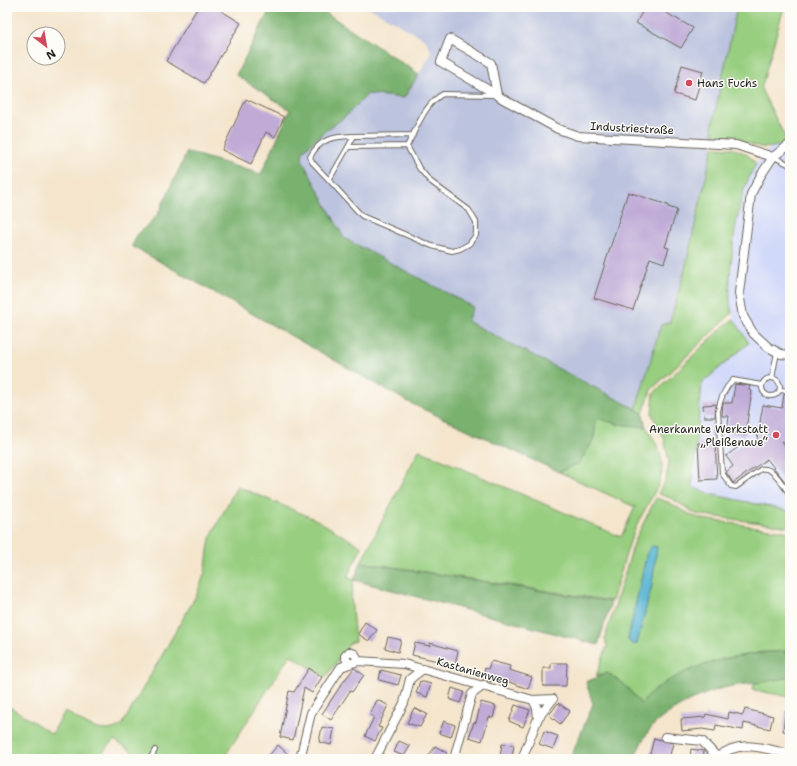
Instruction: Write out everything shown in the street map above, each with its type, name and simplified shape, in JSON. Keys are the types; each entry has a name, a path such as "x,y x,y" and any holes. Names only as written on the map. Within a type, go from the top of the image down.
{"street":[{"name":"Industriestraße","path":"497,95 491,63 450,39 441,62 497,95 558,129 578,136 736,145 774,157"},
{"path":"790,144 774,157 760,175 751,194 739,293 743,316 753,333 768,347 778,352 790,355"},
{"name":"Kastanienweg","path":"300,759 311,713 341,667 348,663 360,660 404,664 484,685 533,700 553,699 538,718"},
{"path":"375,759 404,703 410,679 404,664"},
{"path":"410,679 423,669"},
{"path":"466,680 472,694"},
{"path":"454,759 472,694 484,685"},
{"path":"522,759 538,718 537,708 533,700"},
{"path":"665,737 702,741 716,758 736,746 749,746 790,754"}],"lane":[{"path":"407,146 430,105 436,98 443,94 497,95"},
{"path":"407,146 419,168 430,181 469,210 476,222 476,235 469,244 452,251 432,246 362,216 312,162 310,157 315,148 324,141 334,137 413,135"},
{"path":"329,180 354,136"},
{"path":"348,147 407,146"},
{"path":"774,157 790,164"},
{"path":"772,378 778,352"},
{"path":"772,378 778,381 780,390 776,395 769,396 763,392 762,385 766,380 772,378"},
{"path":"762,385 733,380 727,386 720,401 718,411 722,473 731,486 736,486 761,469 766,468 772,470 788,492 790,492"},
{"path":"780,390 790,391"},
{"path":"150,759 155,750"}],"shaded area":[{"path":"368,7 737,7 712,127 714,136 711,159 684,273 670,322 661,326 636,409 467,321 472,306 344,238 302,160 303,151 324,132 346,116 368,94 404,98 432,53 425,39"},
{"path":"790,132 790,511 714,495 692,488 702,383 749,343 734,319 731,309 729,290 738,209 745,186 756,164 769,149 779,146 787,141 783,134"}],"green space":[{"path":"271,7 317,7 419,74 404,98 368,94 346,116 324,132 303,151 302,160 344,238 473,307 467,321 636,409 643,414 646,427 617,424 597,418 593,441 579,463 559,472 412,404 132,246 137,235 158,214 187,152 261,174 290,110 236,75"},
{"path":"737,7 784,7 761,89 787,141 777,146 768,148 760,147 734,138 714,136 712,127"},
{"path":"713,147 731,148 737,150 747,155 756,164 745,187 735,231 732,250 730,286 732,313 651,390 643,414 636,409 661,325 670,322 684,273"},
{"path":"734,319 749,343 702,383 692,487 714,495 790,511 790,527 696,514 671,498 658,494 666,479 669,462 664,438 652,414 654,393 725,325"},
{"path":"597,418 617,424 646,427 656,443 661,457 662,469 656,490 642,514 631,538 612,601 361,562 419,450 621,537 635,507 559,472 579,463 593,441"},
{"path":"237,486 317,520 362,547 347,577 354,580 351,597 355,641 350,643 326,677 290,655 223,759 144,759 114,740 96,759 7,759 7,705 52,734 65,711 85,724 99,729 114,729 122,725 197,594 205,572 210,538"},
{"path":"656,498 668,502 693,516 703,519 790,532 790,651 763,652 721,659 655,690 641,704 624,684 607,673 596,676 607,646 605,638 635,540","holes":["652,546 652,585 637,643 635,645 628,640 647,552"]},
{"path":"361,562 611,602 598,645 354,580"},
{"path":"790,651 790,677 724,688 713,691 678,707 659,720 652,727 642,742 634,759 570,759 593,704 586,682 607,673 624,684 641,704 650,694 671,679 703,665 720,660 755,654"},
{"path":"790,677 790,697 753,690 754,683"}],"water":[{"path":"652,546 657,547 652,585 637,643 634,645 628,640 647,552"}],"building":[{"path":"198,7 215,7 241,23 204,83 166,61"},
{"path":"645,7 656,7 693,28 681,48 636,23"},
{"name":"Hans Fuchs","path":"682,65 703,71 695,100 674,94"},
{"path":"246,99 284,117 275,137 266,132 251,164 222,150"},
{"path":"628,192 668,205 668,207 677,210 665,247 669,248 664,263 650,258 633,310 594,298"},
{"path":"735,384 750,386 749,390 752,391 745,435 727,432 729,416 722,416 723,403 732,403"},
{"name":"Anerkannte Werkstatt „Pleißenaue“","path":"784,394 790,394 790,443 781,441 790,453 790,488 767,459 733,483 726,472 733,466 726,456 744,443 756,445 763,405 782,408"},
{"path":"716,404 715,417 704,417 703,405"},
{"path":"715,442 717,479 700,480 698,443"},
{"path":"365,622 377,630 369,641 358,634"},
{"path":"388,637 401,640 398,652 385,648"},
{"path":"415,643 430,646 430,643 458,651 455,665 412,655"},
{"path":"491,661 510,666 509,670 532,677 528,689 493,676 491,682 482,679 485,668 488,669"},
{"path":"551,663 567,663 566,686 543,686 543,668 551,668"},
{"path":"309,668 322,677 312,693 304,688 293,740 280,737 289,691 294,692"},
{"path":"354,668 364,675 352,692 350,691 331,720 322,714"},
{"path":"381,670 401,675 398,685 379,680"},
{"path":"420,681 431,684 427,697 416,693"},
{"path":"452,688 464,692 460,703 449,699"},
{"path":"377,700 388,705 378,727 382,728 375,741 365,736 374,717 370,715"},
{"path":"481,702 496,706 493,718 489,717 482,741 469,737 474,722 476,723"},
{"path":"558,703 570,711 560,724 549,715"},
{"path":"515,705 530,710 523,727 509,721"},
{"path":"414,708 427,714 420,727 407,723"},
{"path":"745,709 773,716 770,729 744,723 743,730 716,725 715,731 702,729 682,731 681,719 705,717 706,714 728,719 729,712 743,715"},
{"path":"786,711 790,711 790,733 783,731"},
{"path":"444,721 455,725 451,737 439,733"},
{"path":"322,727 334,729 331,745 319,742"},
{"path":"544,731 558,736 553,749 539,744"},
{"path":"654,738 673,743 669,759 649,758"},
{"path":"399,741 410,746 404,756 394,752"},
{"path":"502,744 514,745 512,758 500,756"},
{"path":"278,745 288,754 283,759 266,759"},
{"path":"435,746 447,753 443,759 427,759"},
{"path":"691,749 704,751 703,759 690,759"}],"place":[{"name":"Hans Fuchs","path":"689,83"},
{"name":"Anerkannte Werkstatt „Pleißenaue“","path":"776,435"}]}
